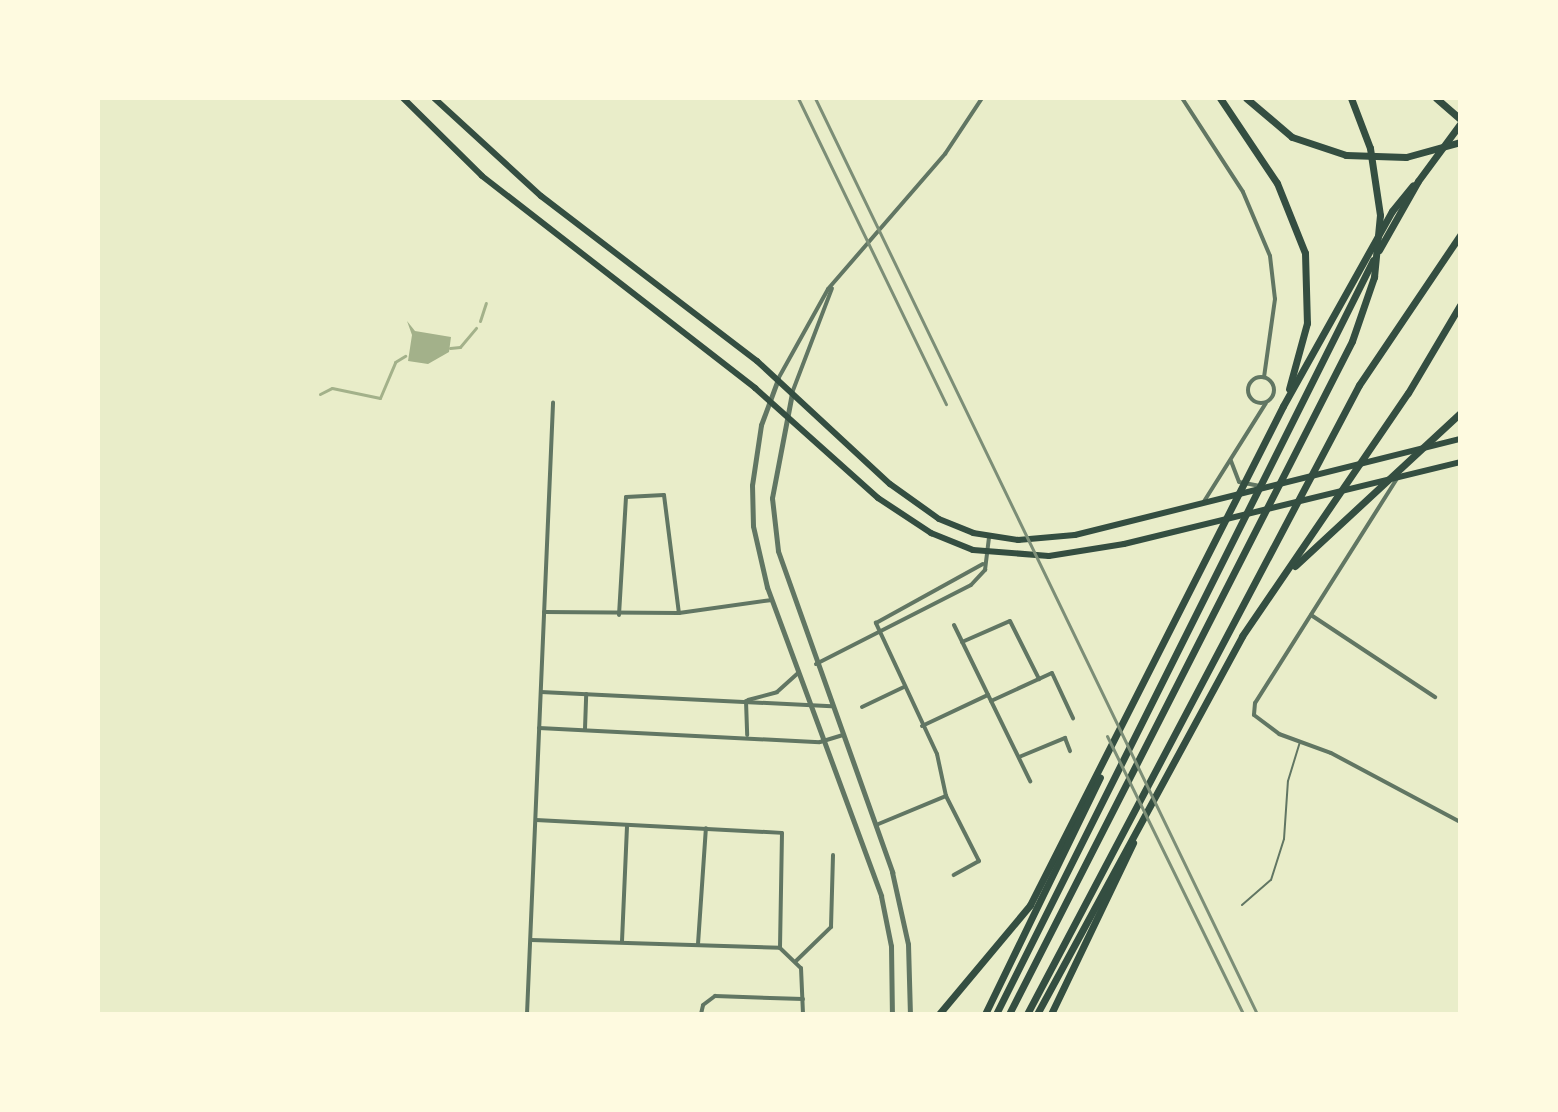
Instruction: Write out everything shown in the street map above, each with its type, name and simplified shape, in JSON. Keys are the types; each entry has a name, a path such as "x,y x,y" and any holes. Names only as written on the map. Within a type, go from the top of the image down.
{"highway":[{"path":"1220,98 1277,183 1305,253 1307,323 1283,406"},
{"path":"1246,98 1292,137 1332,152 1376,158 1421,155 1460,142"},
{"path":"1009,1014 1308,432 1357,329 1378,244 1376,171 1351,98"},
{"path":"985,1014 1283,406 1392,211 1418,181 1460,121 1436,98"},
{"path":"996,1014 1215,571 1418,181"},
{"path":"1027,1014 1359,385 1460,235"},
{"path":"1037,1014 1242,636 1306,550 1408,393 1460,305"},
{"path":"1306,550 1460,413"},
{"path":"941,1011 1030,905 1100,775"},
{"path":"1051,1014 1134,836"}],"main road":[{"path":"403,98 519,207 769,400 904,517 931,533 986,553 1007,556 1077,552 1460,462"},
{"path":"434,98 541,196 778,379 922,507 989,538 1075,535 1460,439"}],"street":[{"path":"892,1014 892,960 883,907 826,740 772,600 753,526 752,485 769,400 778,379 832,288 982,98"},
{"path":"1182,98 1243,192 1270,256 1275,299 1264,377"},
{"path":"832,288 792,393 772,498 778,551 876,825 908,944 910,1014"},
{"path":"1264,377 1252,380 1248,391 1254,402 1266,403"},
{"path":"1202,504 1274,387 1264,377"},
{"path":"527,1014 553,403"},
{"path":"1410,452 1398,478 1253,709 1262,724 1460,822"},
{"path":"1231,459 1239,482 1266,487"},
{"path":"619,615 626,497 664,495 679,613"},
{"path":"816,664 971,585 985,570 983,564 989,538"},
{"path":"954,875 979,861 946,796 937,754 876,623 983,564"},
{"path":"544,612 619,615 679,613 772,600"},
{"path":"1311,615 1435,697"},
{"path":"962,642 1010,621 1039,679"},
{"path":"954,625 1030,781"},
{"path":"746,701 777,692 800,671"},
{"path":"991,701 1052,673 1073,718"},
{"path":"862,707 904,687"},
{"path":"541,692 832,706"},
{"path":"585,729 586,694"},
{"path":"922,726 988,695"},
{"path":"746,701 747,735"},
{"path":"539,728 826,740 843,735"},
{"path":"1019,757 1065,738 1070,751"},
{"path":"876,825 946,796"},
{"path":"535,820 782,833 780,948"},
{"path":"622,941 627,826"},
{"path":"698,944 706,828"},
{"path":"796,961 831,927 833,855"},
{"path":"530,940 780,948 796,961 805,979 803,1014"},
{"path":"701,1014 703,1005 715,996 803,999"}],"lane":[{"path":"1242,905 1271,880 1284,839 1288,781 1300,741"}],"shaded area":[{"path":"407,321 415,331 451,337 449,352 428,364 408,361 412,335"}],"waterway":[{"path":"480,321 486,303"},
{"path":"450,348 460,347 476,328"},
{"path":"320,394 332,388 380,398 395,362 405,356"}],"railway":[{"path":"798,98 946,404"},
{"path":"815,98 1257,1014"},
{"path":"1107,736 1243,1014"}]}
